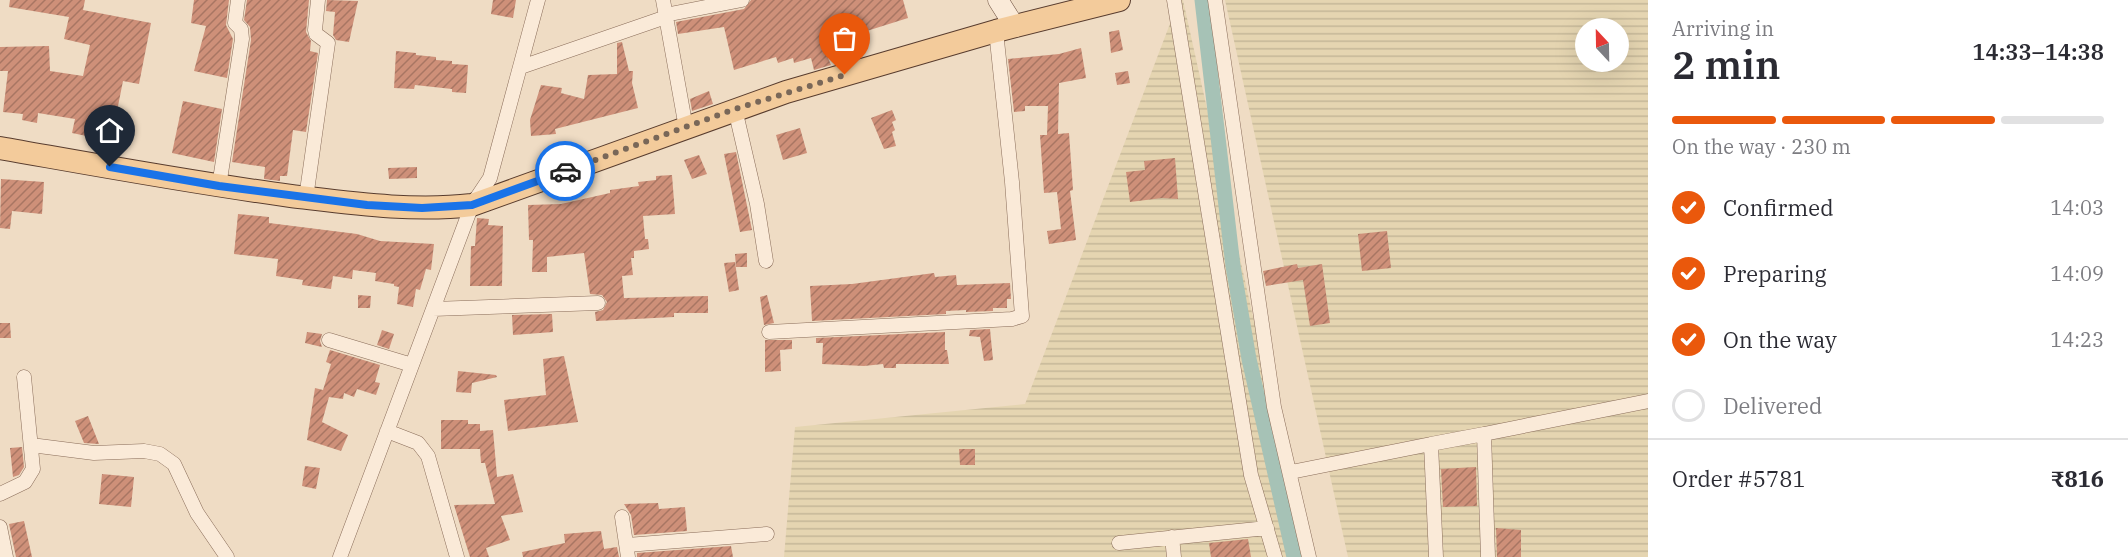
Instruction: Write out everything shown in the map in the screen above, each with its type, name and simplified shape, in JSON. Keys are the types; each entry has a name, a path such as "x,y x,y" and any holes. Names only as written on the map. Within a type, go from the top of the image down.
{"main road":[{"path":"0,148 219,186 306,198 422,208 472,205 735,109 1005,29 1119,0"}],"street":[{"path":"219,186 242,39 241,29 235,23 238,0"},
{"path":"306,198 328,43 316,34 315,30 318,0"},
{"path":"340,557 472,205 490,178 538,0"},
{"path":"663,0 686,128"},
{"path":"521,67 666,16 742,0"},
{"path":"769,332 1012,319 1022,316 1012,182 1005,29 998,0"},
{"path":"1174,0 1251,475 1275,557"},
{"path":"1215,0 1274,407 1309,557"},
{"path":"735,109 757,204 766,261"},
{"path":"433,309 598,303"},
{"path":"328,340 412,365"},
{"path":"0,494 30,477 33,469 24,377"},
{"path":"1291,472 1648,401"},
{"path":"387,431 418,443 428,456 457,557"},
{"path":"1484,434 1488,557"},
{"path":"1431,444 1436,557"},
{"path":"31,445 94,453 144,451 160,454 174,464 197,513 227,557"},
{"path":"622,517 628,551 767,534"},
{"path":"0,527 6,557"},
{"path":"1119,543 1267,528"},
{"path":"1172,537 1174,557"}],"shaded area":[{"path":"1179,0 1183,0 1306,557 784,557 795,427 1025,404"},
{"path":"1225,0 1648,0 1648,557 1348,557"}],"building":[{"path":"10,0 85,0 83,10 151,23 139,84 123,81 111,141 72,133 75,119 38,113 37,123 22,120 23,114 3,112 8,71 0,71 0,47 49,46 50,71 83,76 90,45 64,39 69,17 9,7"},
{"path":"194,0 229,0 226,25 233,39 227,78 194,71 206,26 191,23"},
{"path":"247,0 309,0 306,32 311,41 310,51 318,53 306,132 293,130 287,176 280,176 280,181 264,179 265,167 232,162 251,40 250,27 244,20"},
{"path":"327,0 358,1 349,42 336,40 333,35 335,12 326,11"},
{"path":"493,0 516,0 513,18 491,14"},
{"path":"751,0 903,0 908,18 854,35 857,44 844,48 846,52 828,58 831,65 814,70 811,58 794,63 793,58 778,63 776,57 734,70 724,27 678,34 676,22 744,9"},
{"path":"1119,30 1123,50 1111,53 1109,32"},
{"path":"622,42 629,71 633,71 632,83 638,108 555,129 556,134 531,136 530,120 541,85 562,88 561,93 584,99 588,75 617,74 617,43"},
{"path":"1081,48 1086,78 1059,83 1058,134 1069,133 1073,190 1070,191 1076,240 1049,244 1047,231 1061,229 1057,192 1044,193 1040,135 1047,135 1048,106 1025,106 1025,111 1014,112 1008,59 1059,54"},
{"path":"396,51 436,57 436,60 452,61 452,64 468,65 466,93 415,85 414,89 394,88"},
{"path":"1128,71 1130,83 1117,85 1115,73"},
{"path":"709,91 713,104 692,111 690,99"},
{"path":"183,101 222,109 214,162 172,153"},
{"path":"892,110 896,120 892,122 895,130 892,132 896,146 884,149 871,118"},
{"path":"800,128 807,153 783,160 776,135"},
{"path":"736,152 752,230 740,232 724,154"},
{"path":"699,155 707,174 692,179 684,160"},
{"path":"1175,158 1178,199 1162,198 1130,202 1126,172 1145,170 1144,161"},
{"path":"417,167 417,178 389,179 388,168"},
{"path":"672,175 675,214 643,216 645,239 648,239 649,249 634,251 634,258 631,258 633,275 622,276 624,298 708,296 708,313 674,313 674,317 596,321 595,312 603,310 607,302 602,295 590,294 584,253 547,257 547,272 532,272 533,240 529,240 528,205 561,204 610,193 610,190 639,186 638,182 656,180 656,176"},
{"path":"1,179 44,182 42,214 12,211 10,229 0,228"},
{"path":"238,214 269,217 269,223 357,234 380,241 434,244 431,270 426,269 420,290 416,289 413,307 397,304 399,287 375,281 376,273 353,270 352,279 333,276 331,289 302,285 303,280 276,276 278,259 234,254"},
{"path":"477,218 489,219 488,225 503,226 502,286 470,286 471,246 475,246"},
{"path":"1387,231 1391,268 1362,271 1358,234"},
{"path":"747,253 747,267 736,267 735,254"},
{"path":"735,262 739,290 729,292 724,263"},
{"path":"1297,264 1298,268 1322,264 1330,323 1310,326 1303,280 1266,286 1263,271"},
{"path":"934,273 935,277 956,275 957,285 1010,283 1011,299 1007,299 1007,308 993,308 993,311 946,311 946,314 812,321 810,286 852,284"},
{"path":"358,295 371,296 370,308 358,308"},
{"path":"767,295 774,323 764,325 760,297"},
{"path":"552,314 553,332 513,335 512,315"},
{"path":"0,323 10,323 11,338 0,338"},
{"path":"990,329 993,360 984,361 980,337 969,336 970,330"},
{"path":"382,330 394,334 389,349 377,345"},
{"path":"307,332 322,334 320,341 322,347 305,343"},
{"path":"945,332 945,350 947,350 949,364 896,364 896,368 884,368 883,364 864,366 822,364 823,343 816,343 816,338"},
{"path":"765,340 792,340 792,349 780,350 781,371 765,372"},
{"path":"330,350 380,365 375,382 380,383 376,395 357,389 354,397 344,393 343,399 329,397 322,422 348,435 341,451 307,440 315,388 323,390 331,364 326,362"},
{"path":"564,356 578,422 508,431 504,400 546,395 543,359"},
{"path":"458,371 496,375 497,377 472,383 471,393 456,392"},
{"path":"88,416 99,444 84,443 75,421"},
{"path":"441,420 468,420 468,424 480,424 480,431 493,430 497,477 513,474 523,512 501,516 510,540 486,548 489,557 470,557 454,505 495,504 485,463 481,463 480,449 441,449"},
{"path":"22,447 24,467 19,475 13,477 10,448"},
{"path":"959,449 975,449 975,465 960,465"},
{"path":"305,466 320,468 316,489 302,486"},
{"path":"1476,467 1477,506 1443,507 1441,469"},
{"path":"102,474 134,477 131,507 99,504"},
{"path":"658,503 659,509 685,507 687,531 634,535 631,515 624,504"},
{"path":"24,521 32,557 16,557 9,524"},
{"path":"1496,528 1521,530 1521,557 1497,557"},
{"path":"601,531 604,549 617,547 619,557 523,557 522,552 565,543 564,534"},
{"path":"1248,539 1251,557 1211,557 1209,543"},
{"path":"731,546 733,557 637,557 637,553"}],"waterway":[{"path":"1202,0 1233,266 1249,359 1294,557"}],"way so far":[{"path":"565,171 735,109 845,75"}],"route":[{"path":"110,167 219,186 367,205 422,208 472,205 565,171"}]}
